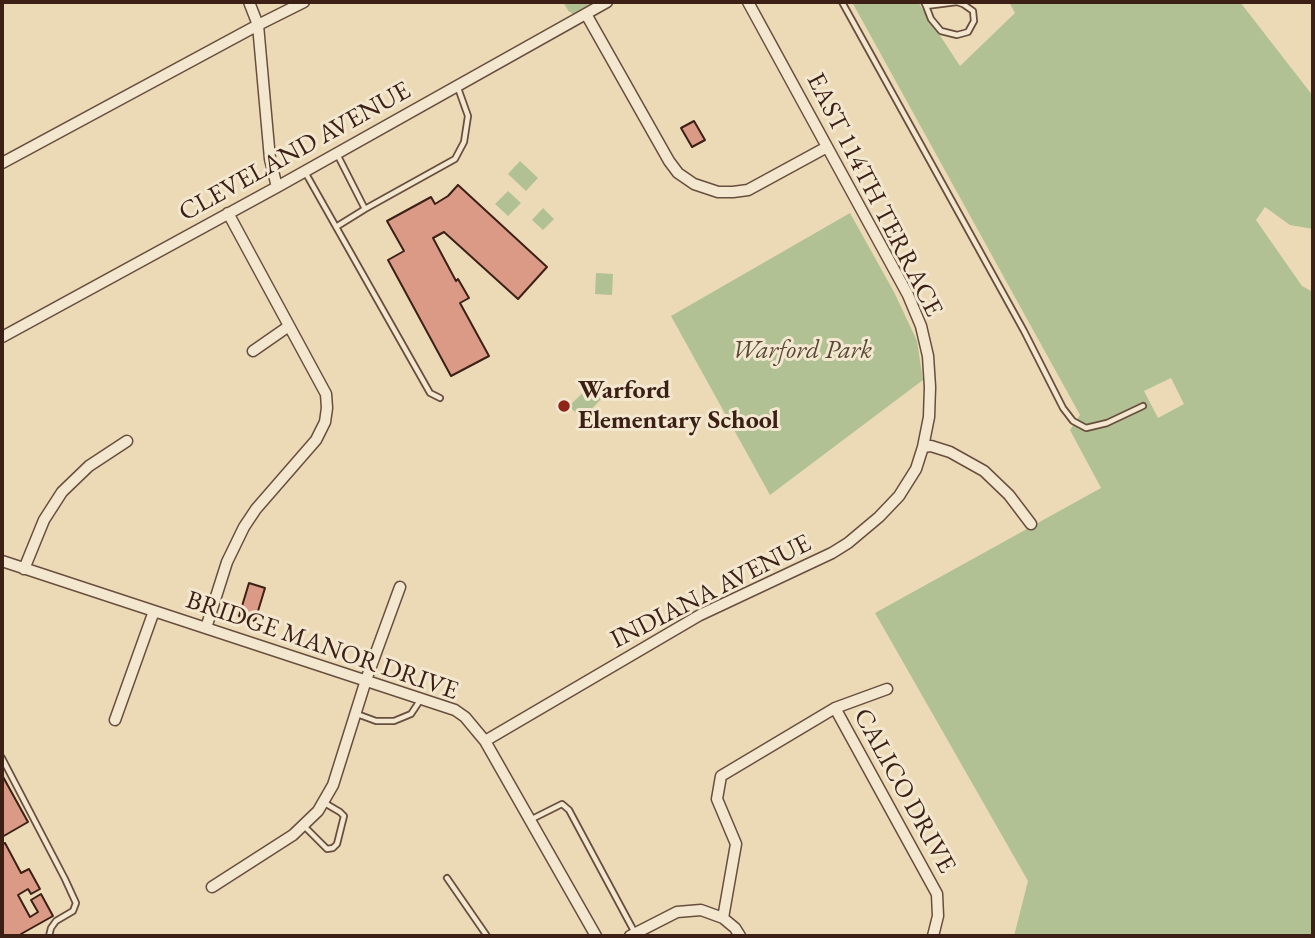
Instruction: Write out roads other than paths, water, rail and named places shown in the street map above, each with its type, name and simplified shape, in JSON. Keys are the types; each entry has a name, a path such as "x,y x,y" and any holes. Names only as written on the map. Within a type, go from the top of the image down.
{"street":[{"path":"249,2 258,25 270,159 277,187"},
{"path":"2,163 304,2"},
{"name":"CLEVELAND AVENUE","path":"2,337 607,2"},
{"name":"EAST 114TH TERRACE","path":"748,2 908,295 921,326 928,356 930,387 929,417 923,447"},
{"path":"586,14 668,161 678,173 694,184 718,192 748,190 827,147"},
{"path":"206,628 227,562 244,527 256,509 316,440 325,422 327,408 326,394 228,213"},
{"path":"253,351 289,326"},
{"path":"24,569 44,520 62,492 89,466 127,441"},
{"path":"923,447 931,446 950,452 984,471 1009,495 1031,524"},
{"name":"INDIANA AVENUE","path":"485,741 701,615 848,543 880,517 899,496 916,469 923,447"},
{"name":"BRIDGE MANOR DRIVE","path":"2,561 455,710 465,717 485,741 596,936"},
{"path":"212,887 293,835 318,811 333,785 366,680 400,587"},
{"path":"115,720 154,611"},
{"path":"723,918 736,844 717,799 721,776 835,708 887,689"},
{"name":"CALICO DRIVE","path":"835,708 937,894 938,916 933,936"},
{"path":"638,934 677,912 701,910 723,918 740,936"}],"lane":[{"path":"842,2 1024,331 1063,408 1073,421 1086,428 1107,423 1143,406"},
{"path":"925,4 963,4 973,11 974,22 968,32 957,35 941,31 931,19 925,4"},
{"path":"336,227 455,159 464,142 468,116 457,86"},
{"path":"337,153 365,209"},
{"path":"304,171 430,393 440,398"},
{"path":"355,714 376,721 394,722 411,714 422,699"},
{"path":"2,758 76,903 73,911 56,921 49,936"},
{"path":"303,825 327,849 337,844 344,816 341,811 323,803"},
{"path":"530,820 562,804 569,810 638,934"},
{"path":"447,878 487,936"}],"place":[{"name":"Warford Elementary School","path":"564,406"}],"park label":[{"name":"Warford Park","path":"802,351"}]}
